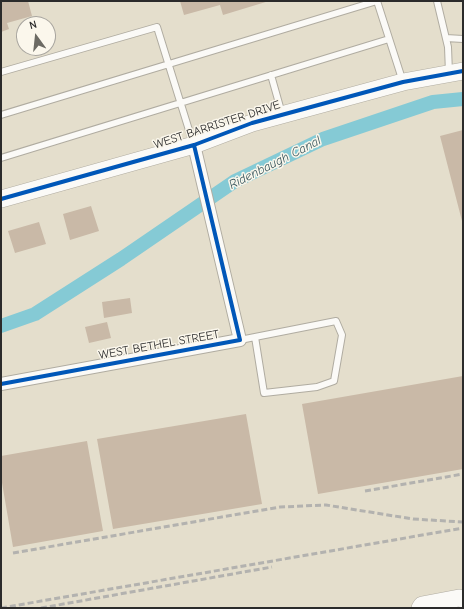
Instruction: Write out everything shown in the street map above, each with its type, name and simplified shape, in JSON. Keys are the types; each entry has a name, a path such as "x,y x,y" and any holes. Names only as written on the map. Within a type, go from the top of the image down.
{"street":[{"name":"WEST BARRISTER DRIVE","path":"1,199 194,145 252,123 402,82 456,72"},
{"path":"194,145 240,340"},
{"name":"WEST BETHEL STREET","path":"1,384 240,340"},
{"path":"420,608 422,605 459,598 463,599"}],"lane":[{"path":"1,115 377,1 402,82"},
{"path":"437,1 456,72"},
{"path":"1,72 157,26 194,145"},
{"path":"446,38 463,39"},
{"path":"1,158 389,39"},
{"path":"271,75 282,115"},
{"path":"240,340 255,337 336,321 342,335 334,381 317,387 264,393 255,337"}],"building":[{"path":"1,1 28,1 32,16 16,16 16,20 7,23 9,29 1,32"},
{"path":"180,1 269,1 223,15 220,5 184,15"},
{"path":"463,130 463,221 462,221 440,136"},
{"path":"91,206 99,231 70,240 63,214"},
{"path":"39,222 46,244 15,253 8,231"},
{"path":"130,298 132,313 104,318 102,302"},
{"path":"107,322 111,338 89,343 85,327"},
{"path":"463,376 463,469 318,494 302,404"},
{"path":"246,414 262,504 113,529 97,439"},
{"path":"87,441 103,531 13,547 1,477 1,456"}],"waterway":[{"name":"Ridenbaugh Canal","path":"1,326 35,314 121,259 235,181 323,139 433,102 463,99"}],"railway":[{"path":"365,491 463,474"},
{"path":"13,553 280,507 326,505 413,519 463,522"},
{"path":"1,608 463,528"},
{"path":"41,608 272,567"}],"cycle path":[{"path":"1,199 194,145 252,123 403,82 463,71"},
{"path":"1,384 240,340 194,145"}]}
